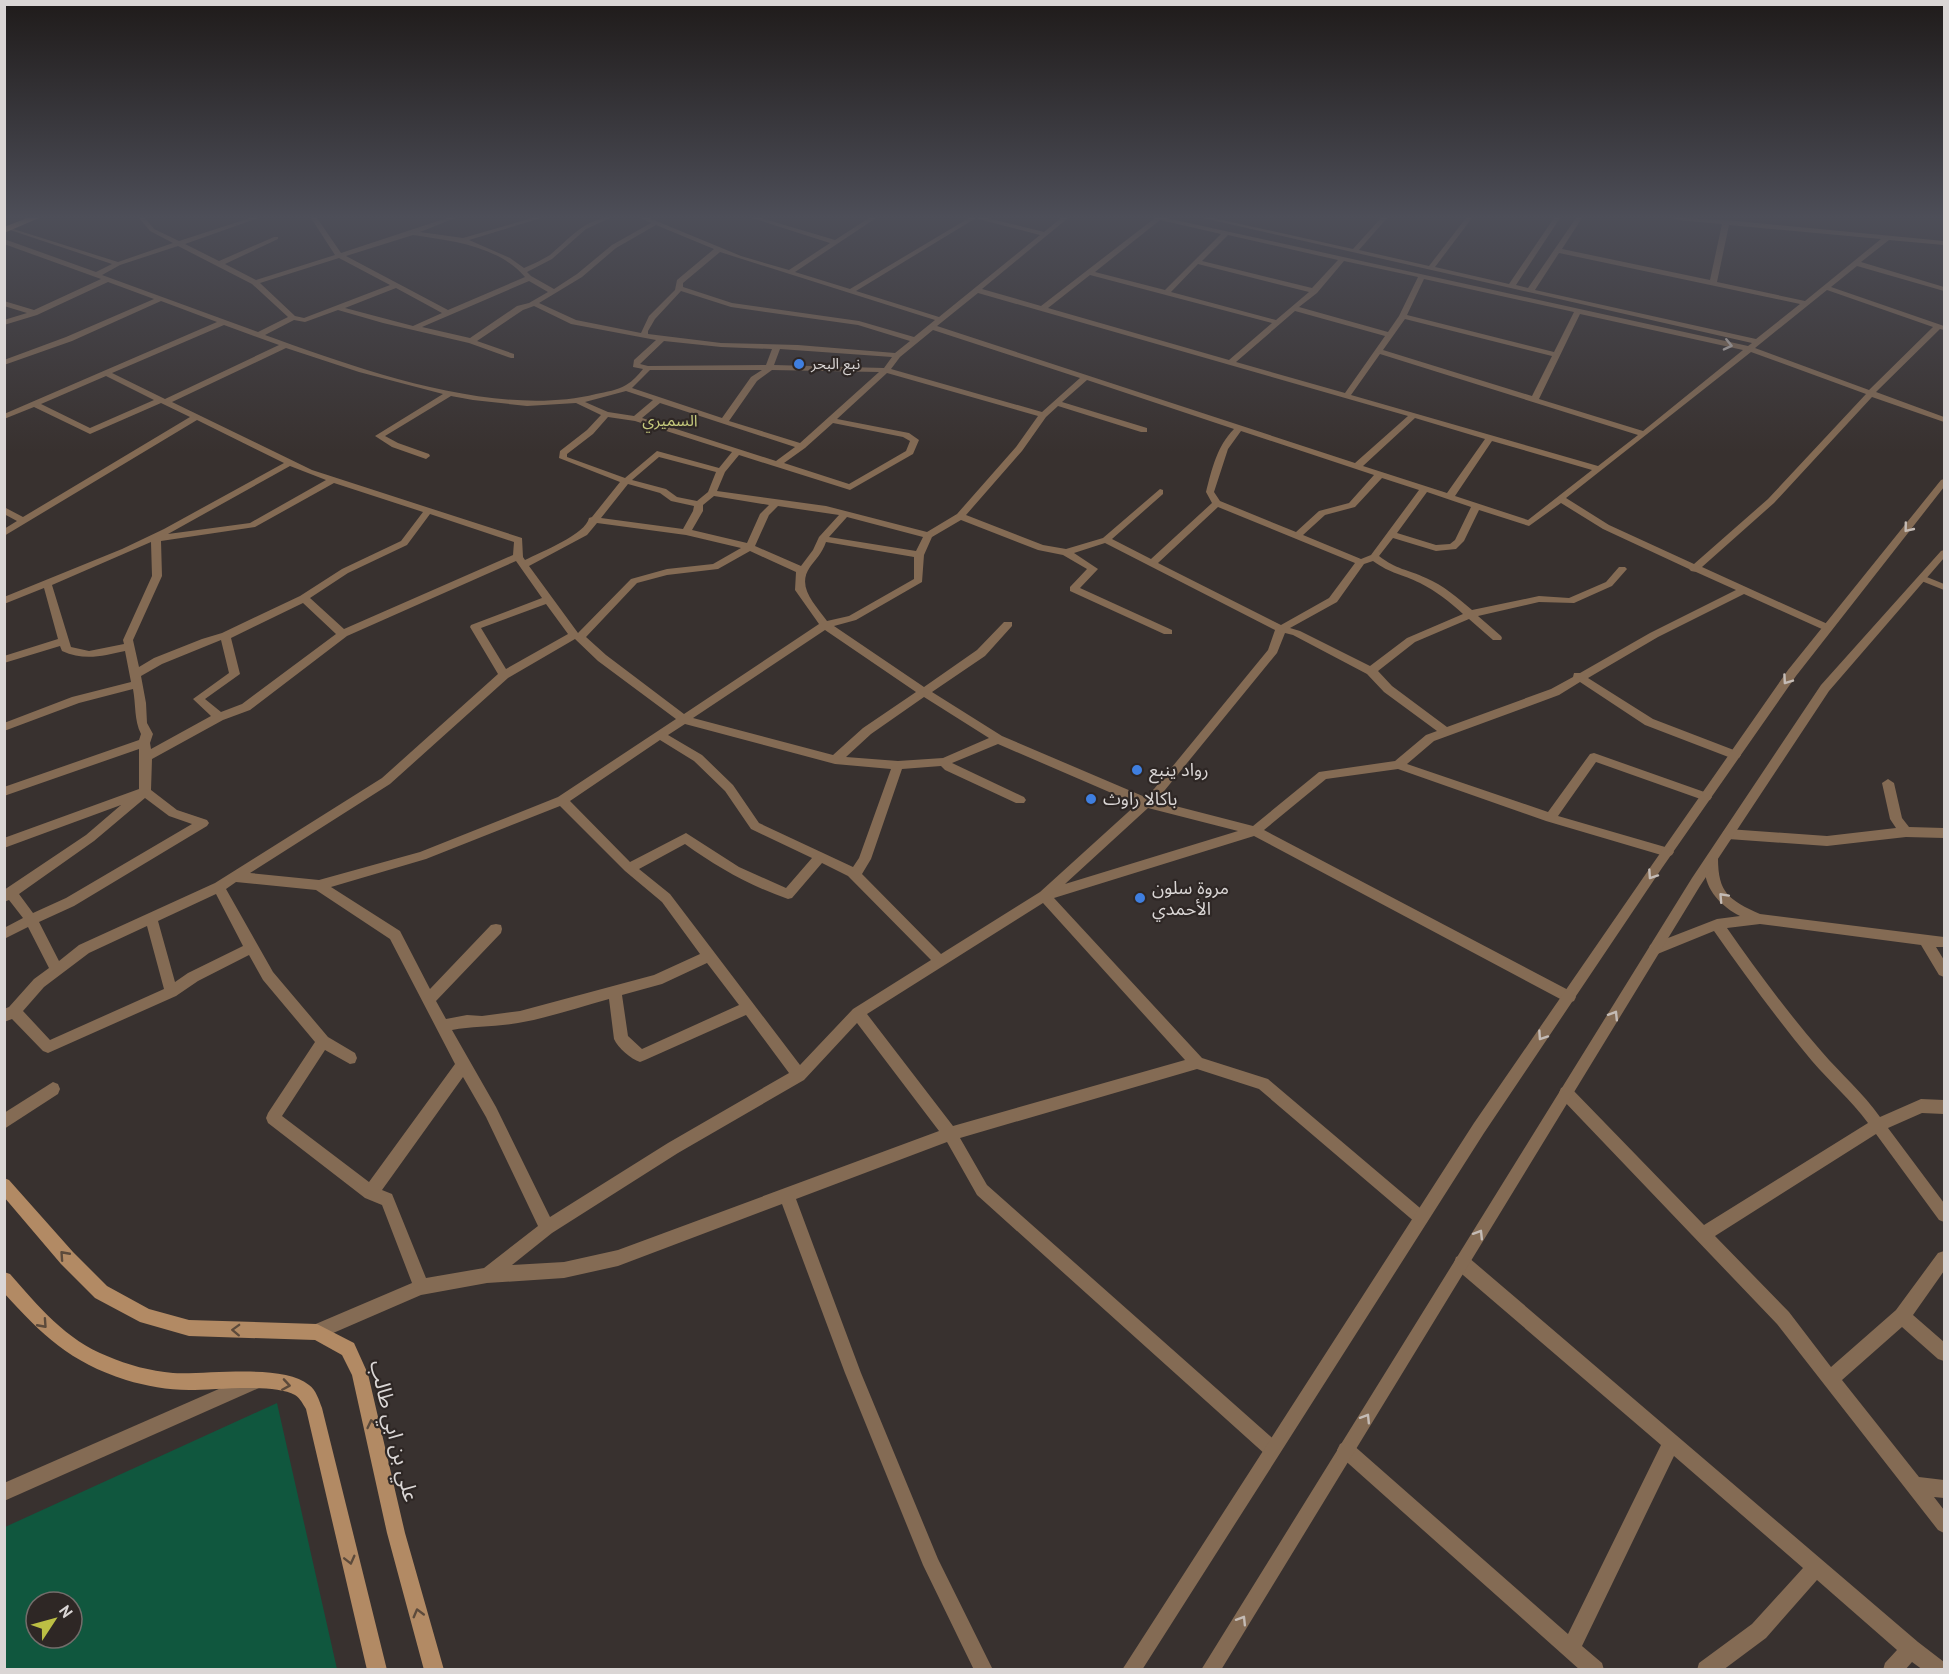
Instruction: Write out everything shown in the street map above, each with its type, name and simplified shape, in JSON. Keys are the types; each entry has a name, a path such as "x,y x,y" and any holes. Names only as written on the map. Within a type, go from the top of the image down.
{"main road":[{"name":"علي بن ابي طالب","path":"4,1185 67,1258 101,1292 146,1316 189,1328 317,1332 348,1348 360,1374 396,1533 434,1670"},
{"path":"4,1280 51,1332 86,1355 130,1372 172,1381 257,1381 297,1387 308,1395 314,1408 377,1670"}],"street":[{"path":"4,323 34,313 71,296"},
{"path":"155,296 322,358 412,385 450,393 529,404 575,400 627,389 802,446"},
{"path":"270,296 293,318 305,320 368,296"},
{"path":"417,296 448,313"},
{"path":"414,328 482,296"},
{"path":"535,304 533,303 546,296"},
{"path":"645,336 644,331 652,318 672,296"},
{"path":"704,296 731,305 859,323 916,340"},
{"path":"863,296 940,320"},
{"path":"778,463 802,446 831,420 886,370 897,355 969,296"},
{"path":"998,296 1412,417 1600,469"},
{"path":"1042,309 1058,296"},
{"path":"1179,296 1277,322"},
{"path":"1230,363 1308,296"},
{"path":"1346,397 1403,316 1412,296"},
{"path":"1512,296 1750,350 1944,420"},
{"path":"1553,296 1758,342"},
{"path":"1776,296 1806,303"},
{"path":"932,327 1529,523 1750,350 1814,296"},
{"path":"1694,568 1771,501 1871,393 1942,327 1852,296"},
{"path":"4,363 69,339 160,298"},
{"path":"4,303 34,313"},
{"path":"471,341 520,308 535,304 574,322 662,339 769,368 886,370 1043,415"},
{"path":"338,308 471,341 511,356"},
{"path":"1293,308 1390,335"},
{"path":"1535,399 1578,311"},
{"path":"1403,316 1557,355"},
{"path":"258,335 293,318"},
{"path":"4,417 37,405 224,322"},
{"path":"662,339 636,365 648,368 730,356 777,346 897,355"},
{"path":"37,405 90,431 163,401 286,345"},
{"path":"725,420 754,379 769,368 777,346"},
{"path":"1379,351 1644,434"},
{"path":"627,389 648,368"},
{"path":"108,374 290,463 333,480 519,540 521,561 577,636 602,658 685,720 835,760 898,765 944,762 998,739"},
{"path":"234,877 319,885 422,856 562,800 825,625 852,618 920,580 919,555 928,535 960,516 1019,449 1043,415 1084,378"},
{"path":"426,456 395,445 379,436 450,393"},
{"path":"636,419 659,399"},
{"path":"575,400 606,414 636,419 850,487 910,452 915,440 906,435 831,420"},
{"path":"1056,403 1144,430"},
{"path":"606,414 590,432 563,453 563,458 626,481 663,491 674,499 699,504"},
{"path":"1357,466 1412,417"},
{"path":"4,533 195,418"},
{"path":"1240,428 1230,437 1220,455 1210,492 1217,503 1361,562"},
{"path":"1449,497 1491,438"},
{"path":"686,532 698,511 699,504 712,493 721,471 737,452"},
{"path":"146,757 219,717 246,707 343,634 584,533 592,520 626,481 657,454 721,471"},
{"path":"4,601 167,531 290,463"},
{"path":"1299,536 1322,513 1352,505 1380,474"},
{"path":"156,539 252,525 333,480"},
{"path":"1131,1670 1421,1218 1668,852 1792,673 1944,482"},
{"path":"487,1275 547,1228 673,1148 799,1075 858,1013 1044,896 1147,803 1273,651 1281,629 1333,600 1361,562 1374,557 1424,490"},
{"path":"1066,552 1106,540 1160,492"},
{"path":"712,493 826,509 928,535"},
{"path":"1561,499 1606,527 1742,591 1828,628"},
{"path":"250,948 192,977 171,993 48,1047 9,1013 39,983 84,949 219,887 386,781 504,675 577,636 634,580 715,567 750,548 765,514 777,502"},
{"path":"1152,563 1217,503"},
{"path":"1391,534 1436,548 1453,547 1459,541 1477,506"},
{"path":"4,510 23,521"},
{"path":"4,727 135,680 158,661 206,641 225,636 304,598 345,571 404,543 428,511"},
{"path":"845,514 822,539 818,550 803,570 800,590 825,625 924,692 998,739 1147,803 1255,831 1569,997"},
{"path":"960,516 1041,548 1066,552 1093,569 1073,589 1168,632"},
{"path":"592,520 686,532 750,548 803,570"},
{"path":"156,539 167,531"},
{"path":"146,792 144,743 147,734 141,723 141,703 128,640 157,576 156,539"},
{"path":"822,539 919,555"},
{"path":"1106,540 1281,629 1296,633 1371,671 1388,689 1446,732"},
{"path":"1210,1670 1712,858 1825,688 1944,553"},
{"path":"1374,557 1390,569 1423,580 1448,595 1497,638"},
{"path":"1371,671 1411,640 1470,614 1539,599 1570,601 1609,584 1622,569"},
{"path":"1922,578 1944,587"},
{"path":"47,583 66,649 76,655 91,655 129,646"},
{"path":"1398,765 1430,738 1555,692 1578,676 1742,591"},
{"path":"304,598 343,634"},
{"path":"504,675 475,627 549,599"},
{"path":"835,760 867,731 981,653 1008,624"},
{"path":"219,717 198,699 235,674 225,636"},
{"path":"4,660 64,640"},
{"path":"1578,676 1648,722 1735,755"},
{"path":"661,736 698,758 729,789 755,826 855,875 941,962"},
{"path":"4,792 144,743"},
{"path":"1550,818 1594,757 1706,797"},
{"path":"944,762 949,767 1020,800"},
{"path":"855,875 865,859 898,765"},
{"path":"1044,896 1255,831 1323,775 1398,765 1550,818 1668,852"},
{"path":"1888,783 1896,819 1906,832"},
{"path":"4,843 146,792"},
{"path":"57,970 31,920 8,895 90,838 146,792"},
{"path":"4,934 70,902 203,823 173,813 146,792"},
{"path":"562,800 628,868 666,898 799,1075"},
{"path":"1728,834 1827,841 1906,832 1944,833"},
{"path":"628,868 686,838 719,862 754,882 788,894 818,860"},
{"path":"1712,858 1711,878 1718,895 1735,909 1760,919"},
{"path":"319,885 395,934 463,1065 491,1112 547,1228"},
{"path":"219,887 250,948 268,976 322,1041 350,1058"},
{"path":"1044,896 1197,1063 1263,1084 1421,1218"},
{"path":"151,918 171,993"},
{"path":"1655,949 1717,924 1760,919 1944,942"},
{"path":"1717,924 1818,1058 1863,1105 1944,1215"},
{"path":"429,999 496,929"},
{"path":"1926,940 1944,970"},
{"path":"443,1026 467,1021 482,1022 520,1017 657,980 710,955"},
{"path":"615,991 621,1039 640,1056 749,1007"},
{"path":"858,1013 950,1134 982,1190 1272,1449"},
{"path":"322,1041 273,1118 370,1193 387,1199 421,1287"},
{"path":"317,1332 421,1287 487,1275 564,1270 618,1258 950,1134 1197,1063"},
{"path":"370,1193 463,1065"},
{"path":"4,1122 53,1089"},
{"path":"1566,1093 1783,1318 1944,1524"},
{"path":"1703,1235 1876,1125 1921,1106 1944,1107"},
{"path":"787,1196 853,1373 932,1565 984,1670"},
{"path":"1831,1378 1902,1316 1944,1259"},
{"path":"1462,1263 1911,1649 1940,1670"},
{"path":"1902,1316 1944,1353"},
{"path":"4,1492 257,1381"},
{"path":"1571,1648 1671,1443"},
{"path":"1346,1450 1595,1670"},
{"path":"1916,1486 1944,1489"},
{"path":"1706,1670 1759,1631 1816,1567"},
{"path":"1892,1670 1911,1649"}],"green space":[{"path":"277,1403 337,1669 5,1669 5,1527"}],"place":[{"name":"نبع البحر","path":"799,364"},
{"name":"رواد ينبع","path":"1137,770"},
{"name":"باكالا راوث","path":"1091,799"},
{"name":"مروة سلون الأحمدي","path":"1140,898"}],"district":[{"name":"السميري","path":"670,420"}]}
